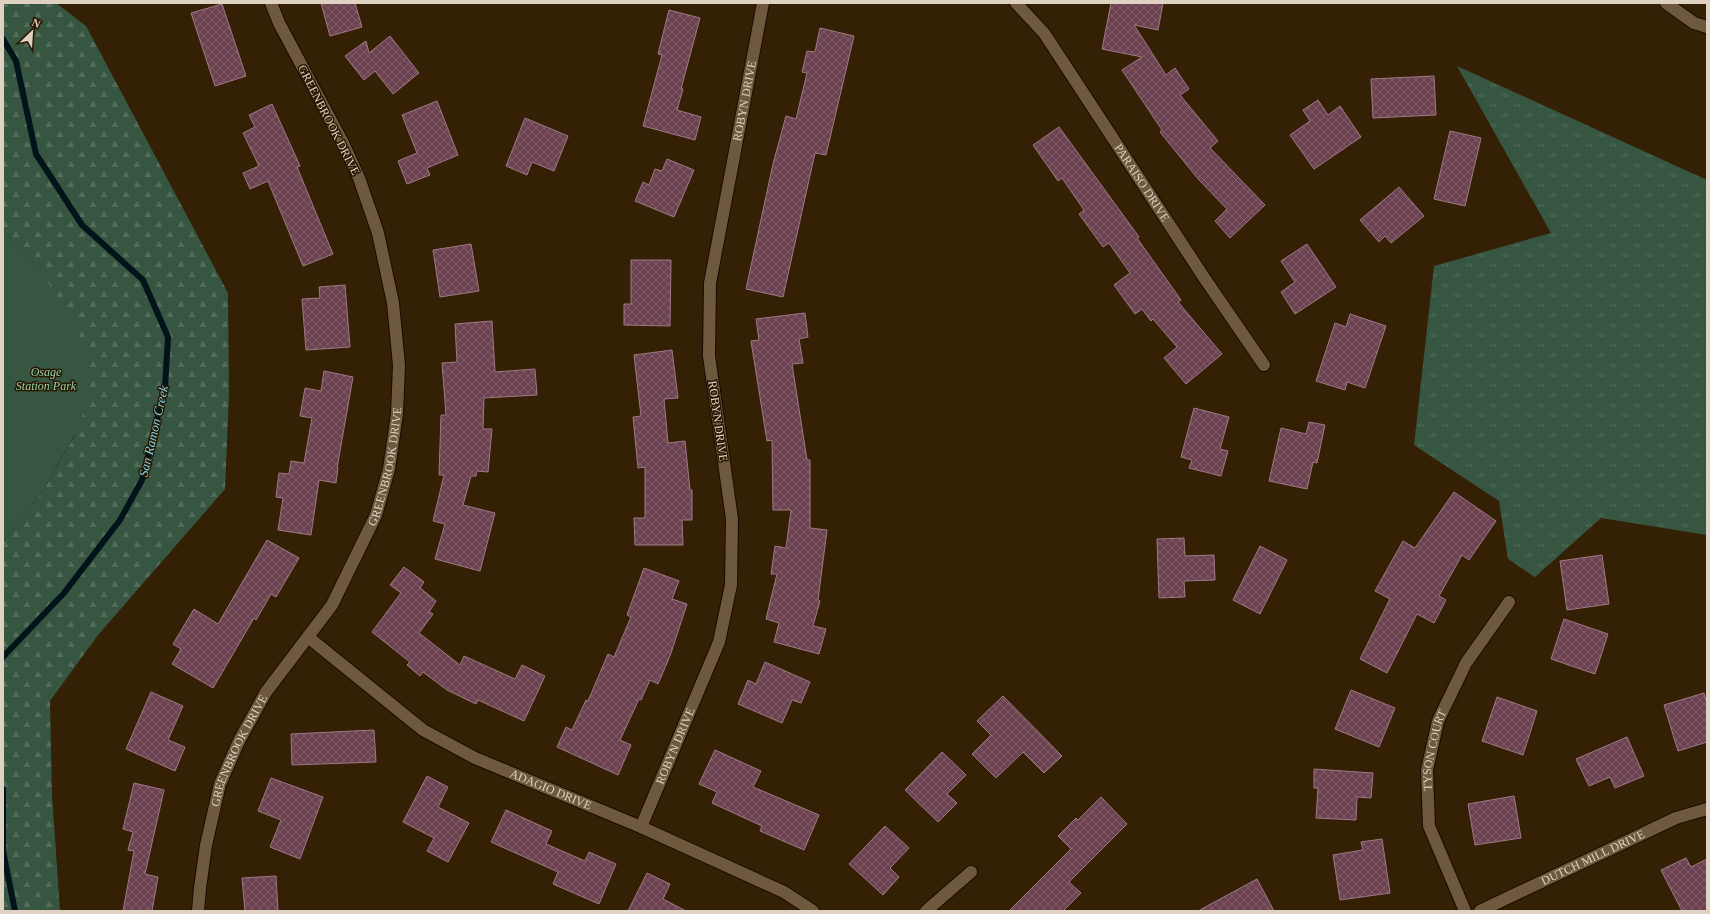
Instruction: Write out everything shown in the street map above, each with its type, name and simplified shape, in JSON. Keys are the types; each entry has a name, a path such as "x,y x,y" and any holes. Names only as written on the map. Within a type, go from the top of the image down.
{"street":[{"name":"GREENBROOK DRIVE","path":"198,911 206,845 220,784 239,741 266,692 332,605 376,514 389,470 396,422 399,365 393,303 378,232 359,178 343,143 279,23 271,3"},
{"name":"ROBYN DRIVE","path":"641,827 719,642 731,585 732,519 709,356 710,283 763,3"},
{"name":"PARAISO DRIVE","path":"1016,3 1044,33 1205,280 1264,365"},
{"path":"1666,3 1694,23 1707,27"},
{"name":"TYSON COURT","path":"1465,911 1429,826 1427,770 1438,721 1466,663 1509,602"},
{"name":"ADAGIO DRIVE","path":"308,637 423,730 475,758 641,827 784,892 813,911"},
{"name":"DUTCH MILL DRIVE","path":"1480,911 1676,818 1707,809"},
{"path":"926,911 971,872"}],"green space":[{"path":"3,3 56,3 86,26 228,293 229,394 225,489 98,635 50,701 52,795 60,911 3,911 3,542 44,489 75,435 36,266 3,229"},
{"path":"1457,66 1707,180 1707,535 1601,518 1535,577 1508,559 1499,501 1414,445 1434,266 1551,233"},
{"name":"Osage Station Park","path":"3,229 36,266 72,316 88,360 89,398 75,434 44,489 3,542"}],"building":[{"path":"321,3 355,3 362,27 330,36"},
{"path":"1111,3 1163,3 1158,30 1134,25 1166,75 1175,68 1189,89 1180,95 1218,141 1210,148 1265,205 1230,238 1215,221 1227,209 1199,180 1160,132 1162,130 1122,70 1142,57 1102,49"},
{"path":"222,4 246,76 215,86 191,13"},
{"path":"669,10 700,18 681,89 683,89 677,110 701,117 695,140 643,126 662,55 658,54"},
{"path":"820,28 854,36 826,155 815,153 783,297 746,289 773,164 786,116 796,119 807,73 802,72 807,51 815,52"},
{"path":"390,36 419,73 393,94 375,71 364,80 345,56 366,41 369,53"},
{"path":"1434,76 1436,115 1373,118 1371,79"},
{"path":"1318,100 1328,115 1340,106 1361,137 1314,169 1290,135 1310,121 1303,110"},
{"path":"437,101 458,155 427,168 430,175 407,184 398,161 417,153 402,115"},
{"path":"272,104 300,166 297,167 333,254 303,266 268,181 250,189 243,173 259,166 243,133 255,127 249,115"},
{"path":"525,118 568,136 554,171 532,162 527,175 506,166"},
{"path":"1059,127 1139,237 1137,238 1181,300 1178,302 1222,354 1186,384 1164,358 1177,347 1153,319 1151,321 1142,309 1135,314 1114,285 1130,273 1109,243 1103,247 1079,214 1084,210 1062,178 1058,181 1033,145"},
{"path":"1450,131 1481,138 1465,206 1434,199"},
{"path":"667,159 694,170 674,217 635,201 643,182 649,185 655,169 662,171"},
{"path":"1399,187 1424,216 1391,243 1385,236 1379,242 1360,220"},
{"path":"471,244 479,291 440,297 433,250"},
{"path":"1307,244 1336,287 1295,314 1281,292 1295,282 1281,261"},
{"path":"631,260 671,260 670,326 624,325 624,304 631,304"},
{"path":"345,285 350,347 306,350 302,299 320,298 319,287"},
{"path":"805,313 808,337 799,339 803,363 792,364 807,460 810,460 810,528 827,530 818,600 820,601 813,626 826,629 819,654 774,642 779,623 766,619 777,574 771,574 775,546 786,548 791,510 773,510 772,440 767,441 751,341 759,340 756,319"},
{"path":"1350,314 1386,326 1365,388 1347,382 1345,390 1316,381 1335,323 1346,327"},
{"path":"492,321 495,372 535,369 537,395 484,398 483,429 492,429 488,472 477,471 476,476 471,476 463,505 495,513 480,571 435,559 445,524 433,521 444,475 439,475 441,415 446,415 442,363 457,362 455,324"},
{"path":"672,350 678,398 664,399 668,443 685,441 690,490 692,490 692,520 682,520 683,545 635,545 634,518 645,518 645,467 638,468 633,417 641,416 634,355"},
{"path":"324,371 353,377 337,468 336,483 319,480 311,535 278,530 283,498 276,497 279,473 289,474 291,461 304,463 312,418 300,416 305,388 321,391"},
{"path":"1194,408 1229,417 1220,449 1228,451 1221,476 1189,468 1192,460 1181,457"},
{"path":"1309,422 1325,425 1317,463 1313,462 1307,489 1269,481 1281,428 1306,434"},
{"path":"1454,492 1496,521 1469,560 1462,555 1439,596 1446,600 1434,623 1417,614 1387,673 1360,659 1390,599 1375,591 1403,541 1415,548"},
{"path":"1184,538 1185,556 1214,555 1215,580 1184,581 1185,597 1159,598 1157,539"},
{"path":"267,540 299,558 276,597 271,594 256,620 254,618 213,688 172,664 181,649 173,644 194,609 218,624"},
{"path":"1260,546 1287,560 1260,614 1233,600"},
{"path":"1602,555 1609,604 1567,610 1560,561"},
{"path":"404,567 424,582 420,588 436,601 429,612 433,614 419,633 460,665 464,656 515,679 522,665 545,676 524,721 478,700 476,704 447,690 423,672 420,676 407,665 410,662 372,632 401,593 390,585"},
{"path":"644,568 679,581 672,599 687,604 670,656 658,684 650,680 641,700 639,699 620,740 631,745 618,775 557,747 566,727 572,730 586,700 588,701 608,654 614,657 631,617 627,615"},
{"path":"1564,619 1608,634 1595,674 1551,659"},
{"path":"765,662 810,682 801,703 792,700 782,723 738,704 748,680 756,684"},
{"path":"1351,690 1395,708 1379,747 1335,729"},
{"path":"151,692 183,706 168,740 185,747 175,771 126,749"},
{"path":"1704,693 1707,704 1707,742 1678,751 1664,705"},
{"path":"1003,696 1062,756 1044,773 1023,752 996,778 972,754 991,735 977,721"},
{"path":"1497,697 1537,711 1523,755 1482,741"},
{"path":"374,730 376,762 292,765 291,734"},
{"path":"1627,737 1644,776 1615,788 1610,777 1589,786 1576,759"},
{"path":"715,750 761,771 753,787 819,815 804,850 760,831 762,826 712,803 717,792 699,784"},
{"path":"942,752 966,775 947,794 957,803 938,822 905,790"},
{"path":"1314,769 1373,773 1371,798 1357,797 1356,820 1316,818 1318,788 1314,788"},
{"path":"427,776 448,787 438,807 469,823 448,862 427,851 434,838 403,822"},
{"path":"271,778 323,797 300,859 270,847 281,820 258,811"},
{"path":"134,783 164,790 145,874 158,877 152,911 123,911 134,851 128,850 133,832 123,829"},
{"path":"1514,796 1521,838 1475,845 1468,804"},
{"path":"1101,797 1127,824 1069,882 1081,893 1063,911 1009,911 1071,849 1058,836 1076,818 1078,820"},
{"path":"506,810 552,831 546,844 585,861 589,852 616,864 599,904 553,884 558,872 491,842"},
{"path":"885,826 909,848 890,868 899,877 883,895 849,864"},
{"path":"1382,839 1390,893 1340,900 1333,855 1363,850 1361,842"},
{"path":"1686,858 1691,867 1707,859 1707,911 1682,911 1661,870"},
{"path":"647,873 670,884 663,899 686,911 628,911"},
{"path":"276,876 278,911 245,911 242,878"},
{"path":"1257,879 1274,911 1198,911"}],"waterway":[{"name":"San Ramon Creek","path":"3,39 16,61 36,154 82,225 143,280 168,337 165,387 142,480 120,520 64,593 3,657"},
{"name":"San Ramon Creek","path":"3,789 3,851 15,911"}]}
